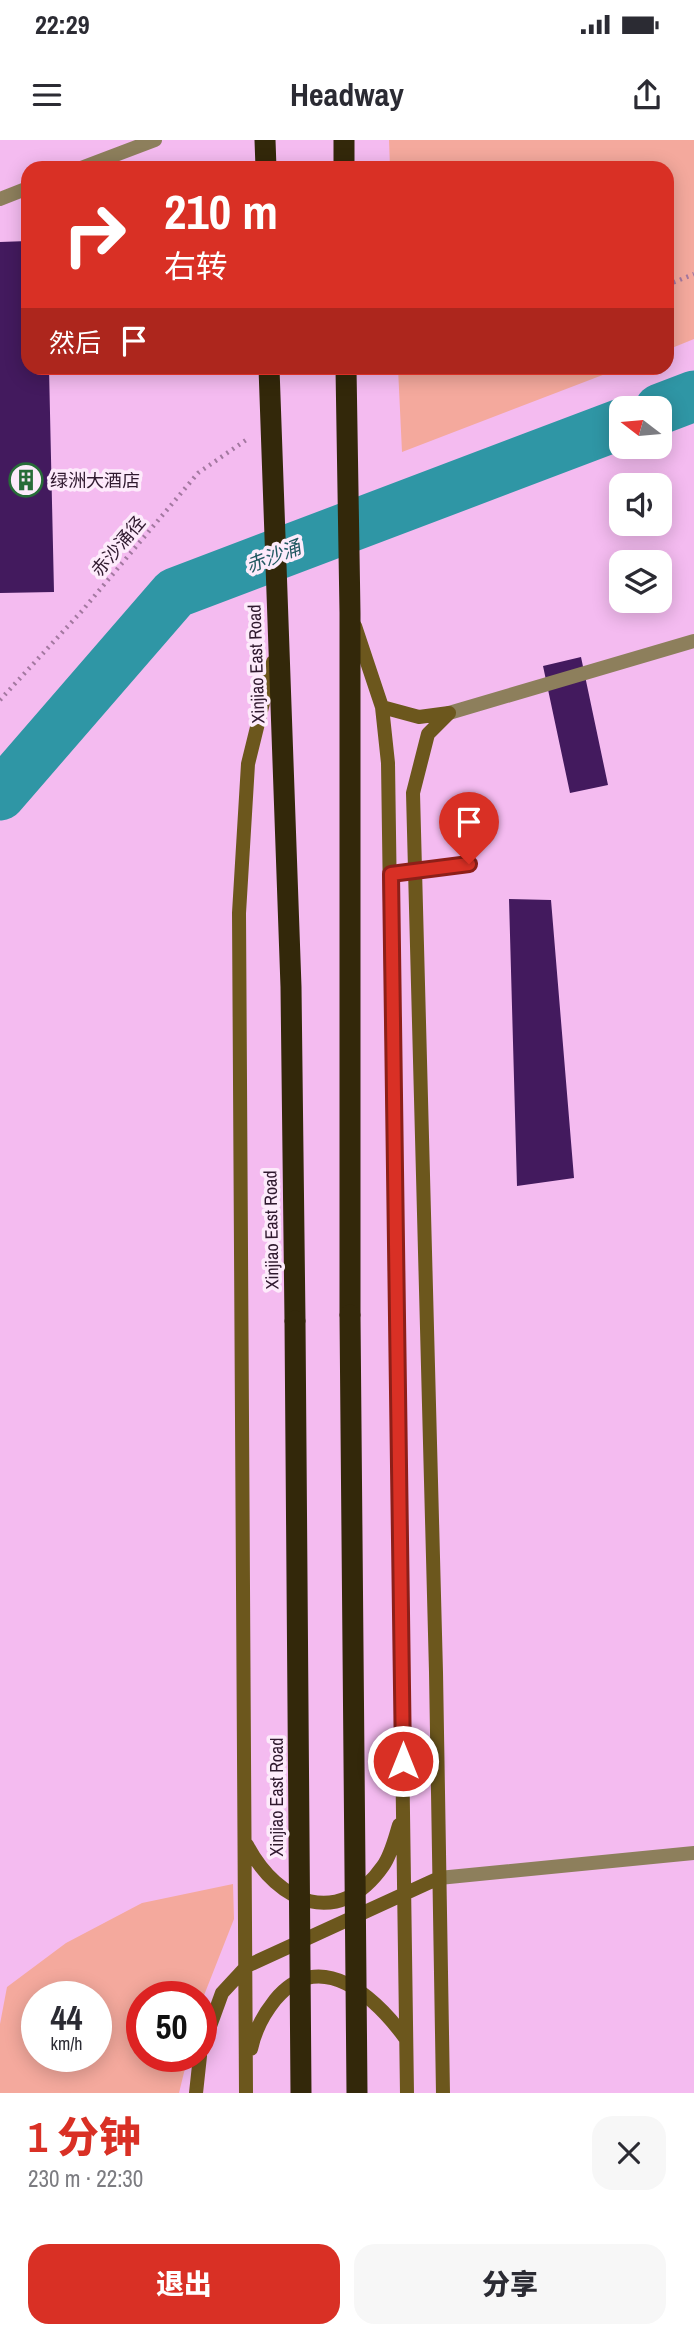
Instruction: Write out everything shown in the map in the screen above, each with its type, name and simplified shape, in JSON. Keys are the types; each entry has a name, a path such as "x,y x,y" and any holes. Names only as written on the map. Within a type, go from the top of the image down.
{"highway":[{"path":"265,140 266,161"},
{"path":"344,140 344,161"},
{"name":"Xinjiao East Road","path":"269,375 291,987 301,2093"},
{"path":"346,375 350,613 350,1315 357,2093"}],"main road":[{"path":"350,613 382,707 388,763 407,2093"},
{"path":"246,2086 239,913 248,764 278,644"},
{"path":"382,707 419,718 449,713"},
{"path":"443,2093 413,793 428,734 449,713"},
{"path":"245,1841 265,1874 279,1888 300,1901 320,1903 340,1899 359,1890 374,1876 385,1864 403,1816"},
{"path":"217,2007 222,1993 247,1966 439,1878"},
{"path":"246,2086 253,2041 262,2016 295,1981 315,1977 345,1981 379,2006 406,2039"},
{"path":"195,2093 198,2072"}],"street":[{"path":"100,161 155,140"},
{"path":"0,199 21,191"},
{"path":"449,713 694,641"},
{"path":"391,874 469,864"},
{"path":"439,1878 694,1853"}],"path":[{"path":"674,282 694,274"},
{"name":"赤沙涌径","path":"0,699 80,612 198,473 270,424"}],"shaded area":[{"path":"389,140 694,140 694,339 674,347 674,161 390,161"},
{"path":"398,375 603,375 402,452"},
{"path":"233,1884 234,1919 210,1981 126,1981 126,2072 184,2072 179,2093 0,2093 0,2024 7,1987 66,1943 142,1903"}],"building":[{"name":"绿洲大酒店","path":"21,241 21,375 49,375 54,592 0,593 0,242"},
{"path":"581,657 608,785 570,793 543,666"},
{"path":"509,899 551,900 574,1178 517,1186"}],"waterway":[{"name":"赤沙涌","path":"672,404 694,396"},
{"name":"赤沙涌","path":"0,795 175,593 609,429"}],"place":[{"name":"绿洲大酒店","path":"26,480"}],"route":[{"path":"403,1761 391,874 469,864"}]}
